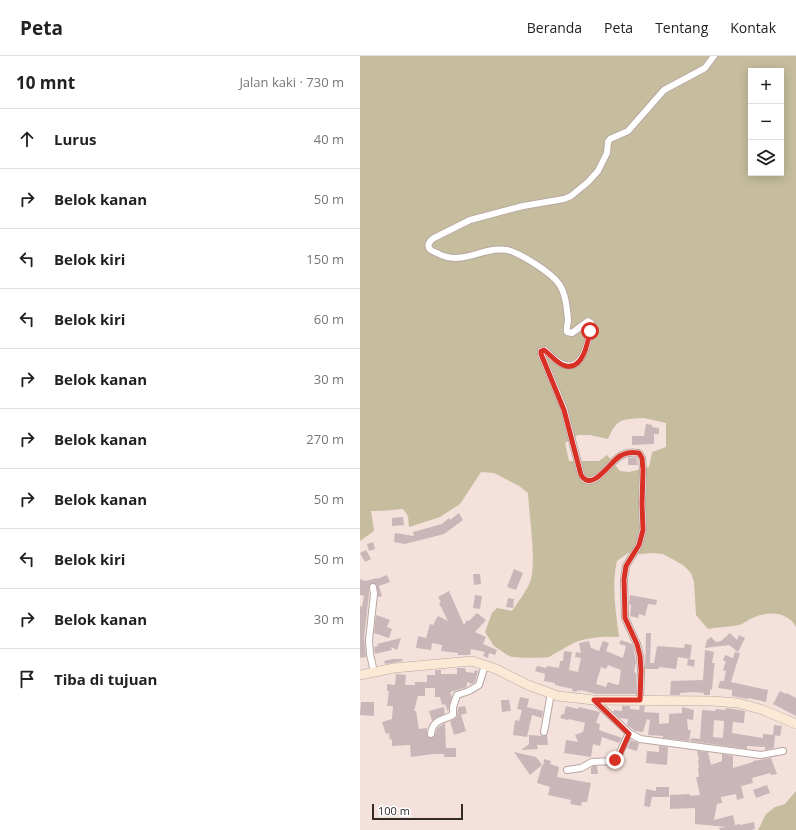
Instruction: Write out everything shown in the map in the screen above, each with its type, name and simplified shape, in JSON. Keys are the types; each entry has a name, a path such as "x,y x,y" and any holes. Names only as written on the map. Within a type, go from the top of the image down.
{"main road":[{"path":"360,675 394,668 478,662 528,685 551,693 576,699 738,703 763,710 796,724"}],"street":[{"path":"640,700 640,656 637,644 625,618 624,579 626,566 639,545 643,530 642,458 639,453 623,455 618,457 596,478 589,481 583,478 564,410 541,354 541,351 545,350 552,358 565,366 572,366 577,363 583,357 591,323 588,321 572,333 567,332 566,329 568,320 564,294 559,284 536,264 511,251 490,251 455,258 440,255 429,248 428,245 434,238 470,220 523,206 558,200 571,196 588,182 598,171 607,153 608,142 610,139 628,130 664,90 705,68 714,56"},
{"path":"373,587 374,594 370,654 374,672"},
{"path":"431,734 434,723 453,715 453,707 457,695 469,691 479,685 485,665"},
{"path":"544,732 551,693"},
{"path":"594,700 629,734 640,739 752,754 783,751"},
{"path":"567,770 581,768 592,762 614,761 618,759 629,734"}],"shaded area":[{"path":"360,56 796,56 796,627 792,621 782,615 763,614 739,625 708,629 696,615 694,582 691,573 683,565 663,554 628,553 617,561 614,579 619,637 598,637 581,640 569,645 549,657 512,657 494,646 485,632 492,613 497,608 512,611 530,582 532,574 533,551 528,493 519,486 494,473 481,472 460,504 440,517 409,527 408,516 403,509 371,511 374,531 360,541","holes":["644,418 666,423 666,447 652,452 649,467 629,472 620,471 607,455 599,461 569,461 565,443 578,435 590,435 608,439 618,423 630,419"]},
{"path":"796,791 796,830 758,830 766,814 775,807 785,804"}],"building":[{"path":"646,424 659,428 659,434 654,434 654,444 632,445 632,436 644,436"},
{"path":"636,457 638,465 628,465 628,458"},
{"path":"459,513 463,520 444,534 405,544 394,542 395,533 414,536 413,532 442,524 449,518 450,520"},
{"path":"403,517 404,525 392,526 392,518"},
{"path":"373,542 375,549 369,551 367,544"},
{"path":"366,550 371,559 365,562 360,553"},
{"path":"514,569 523,573 516,590 507,587"},
{"path":"473,574 480,574 481,584 474,585"},
{"path":"387,575 390,582 379,586 382,596 378,597 376,584 372,583 369,586 364,637 366,657 360,658 360,606 362,607 364,596 360,595 360,579 365,581 377,579"},
{"path":"449,591 464,625 467,620 469,621 477,613 486,620 475,632 486,637 483,644 497,650 495,655 489,653 488,658 483,656 485,652 471,649 470,655 458,655 458,653 441,651 442,645 432,643 431,650 416,648 418,636 426,638 430,624 433,625 438,616 448,621 439,603 441,602 438,597"},
{"path":"475,595 482,596 480,609 473,608"},
{"path":"630,595 657,600 656,605 648,604 645,616 639,614 638,618 630,616"},
{"path":"508,598 514,599 513,608 506,607"},
{"path":"376,615 390,620 387,627 392,629 389,638 374,633"},
{"path":"646,633 651,633 650,663 654,663 657,646 684,648 685,644 692,645 690,659 678,657 676,669 659,667 659,669 645,669"},
{"path":"730,633 737,640 739,635 745,638 738,652 729,645 705,648 707,640 711,637 716,642 721,641"},
{"path":"401,638 397,650 391,647 392,650 375,654 374,647 378,646 377,644"},
{"path":"621,640 632,644 633,646 636,662 634,672 636,673 636,694 596,694 581,690 577,690 577,692 572,691 573,689 544,681 545,674 535,671 537,666 559,668 560,661 563,661 564,651 572,652 569,670 578,672 581,658 575,657 576,652 581,653 579,643 589,641 591,648 599,651 603,641 609,643 606,651 623,658 626,646 619,644","holes":["608,665 621,670 619,684 617,685 608,682 606,687 596,684 601,667 606,669"]},
{"path":"705,650 714,652 712,663 715,663 712,690 710,689 710,695 693,692 680,693 680,695 670,695 671,681 703,680"},
{"path":"735,652 740,653 731,682 768,690 766,702 732,696 732,690 718,688 720,681 724,681 726,671 723,670 726,661 723,661 725,655 733,658"},
{"path":"402,659 403,661 385,664 384,661"},
{"path":"688,659 695,660 694,667 687,665"},
{"path":"457,668 465,668 466,672 474,673 475,670 478,671 475,682 472,684 467,682 467,687 450,692 452,697 448,712 445,704 442,705 440,697 435,697 435,688 425,688 425,696 418,696 414,711 416,711 419,729 427,728 427,735 430,738 434,737 437,728 445,723 446,748 456,748 456,757 444,757 444,754 433,754 411,757 410,745 392,746 392,739 390,740 389,733 386,734 382,722 392,719 393,706 387,706 389,691 387,691 387,684 395,685 396,674 406,675 405,685 415,685 415,682 427,682 427,675 435,675 435,670 441,670 441,674 457,674"},
{"path":"780,691 796,698 796,716 773,704"},
{"path":"520,697 529,699 527,707 543,711 542,718 532,715 527,737 513,735 515,720 519,721 522,710 517,709"},
{"path":"501,700 509,700 511,711 502,712"},
{"path":"361,702 374,702 374,716 360,715"},
{"path":"465,706 467,713 461,715 466,731 454,735 450,721 457,717 458,707"},
{"path":"566,706 578,709 579,707 600,712 596,723 600,724 599,730 622,738 619,743 602,737 600,746 593,744 591,757 564,753 566,740 578,742 575,735 583,732 585,723 560,718 562,714 564,714"},
{"path":"622,706 630,706 630,709 639,710 640,706 645,706 644,712 659,713 659,724 669,723 669,714 682,713 682,707 694,710 693,720 687,719 688,730 691,730 689,741 648,735 650,720 647,719 643,732 635,731 627,725 628,719 619,718 613,712 614,710 622,711"},
{"path":"444,707 445,714 432,721 429,711"},
{"path":"726,708 745,711 744,723 733,722 732,733 763,738 763,734 775,735 774,748 766,750 765,747 747,746 747,749 690,741 691,738 700,739 702,710 725,710","holes":["714,720 724,721 723,738 713,737"]},
{"path":"774,725 782,726 780,736 773,735"},
{"path":"529,735 547,735 548,745 537,745 538,749 521,750 529,744"},
{"path":"631,740 639,743 637,751 627,748"},
{"path":"659,746 668,747 667,765 646,763 647,751 659,752"},
{"path":"697,751 708,752 711,765 722,761 722,754 733,756 733,768 753,761 771,758 777,774 771,775 770,773 752,778 753,783 741,786 744,798 737,800 736,794 721,797 722,803 717,804 714,820 733,815 735,825 754,822 755,829 720,830 719,828 726,827 695,824 695,808 670,809 670,795 700,795 696,777 699,777 699,760"},
{"path":"514,752 536,757 543,766 544,759 551,761 550,764 559,767 557,777 591,783 587,802 582,802 581,806 570,804 571,800 548,795 550,787 537,783 542,765 530,775"},
{"path":"593,766 597,766 598,774 591,774 591,768"},
{"path":"767,785 770,793 756,798 753,790"},
{"path":"656,787 669,787 669,797 652,797 650,807 644,806 646,789 656,791"}],"route":[{"path":"590,331 583,357 574,365 565,366 552,358 545,350 541,351 541,356 564,410 583,478 589,481 596,478 618,457 623,455 639,453 642,461 642,538 624,572 625,618 637,644 640,656 640,700 594,700 629,734 618,759 615,760"}]}
